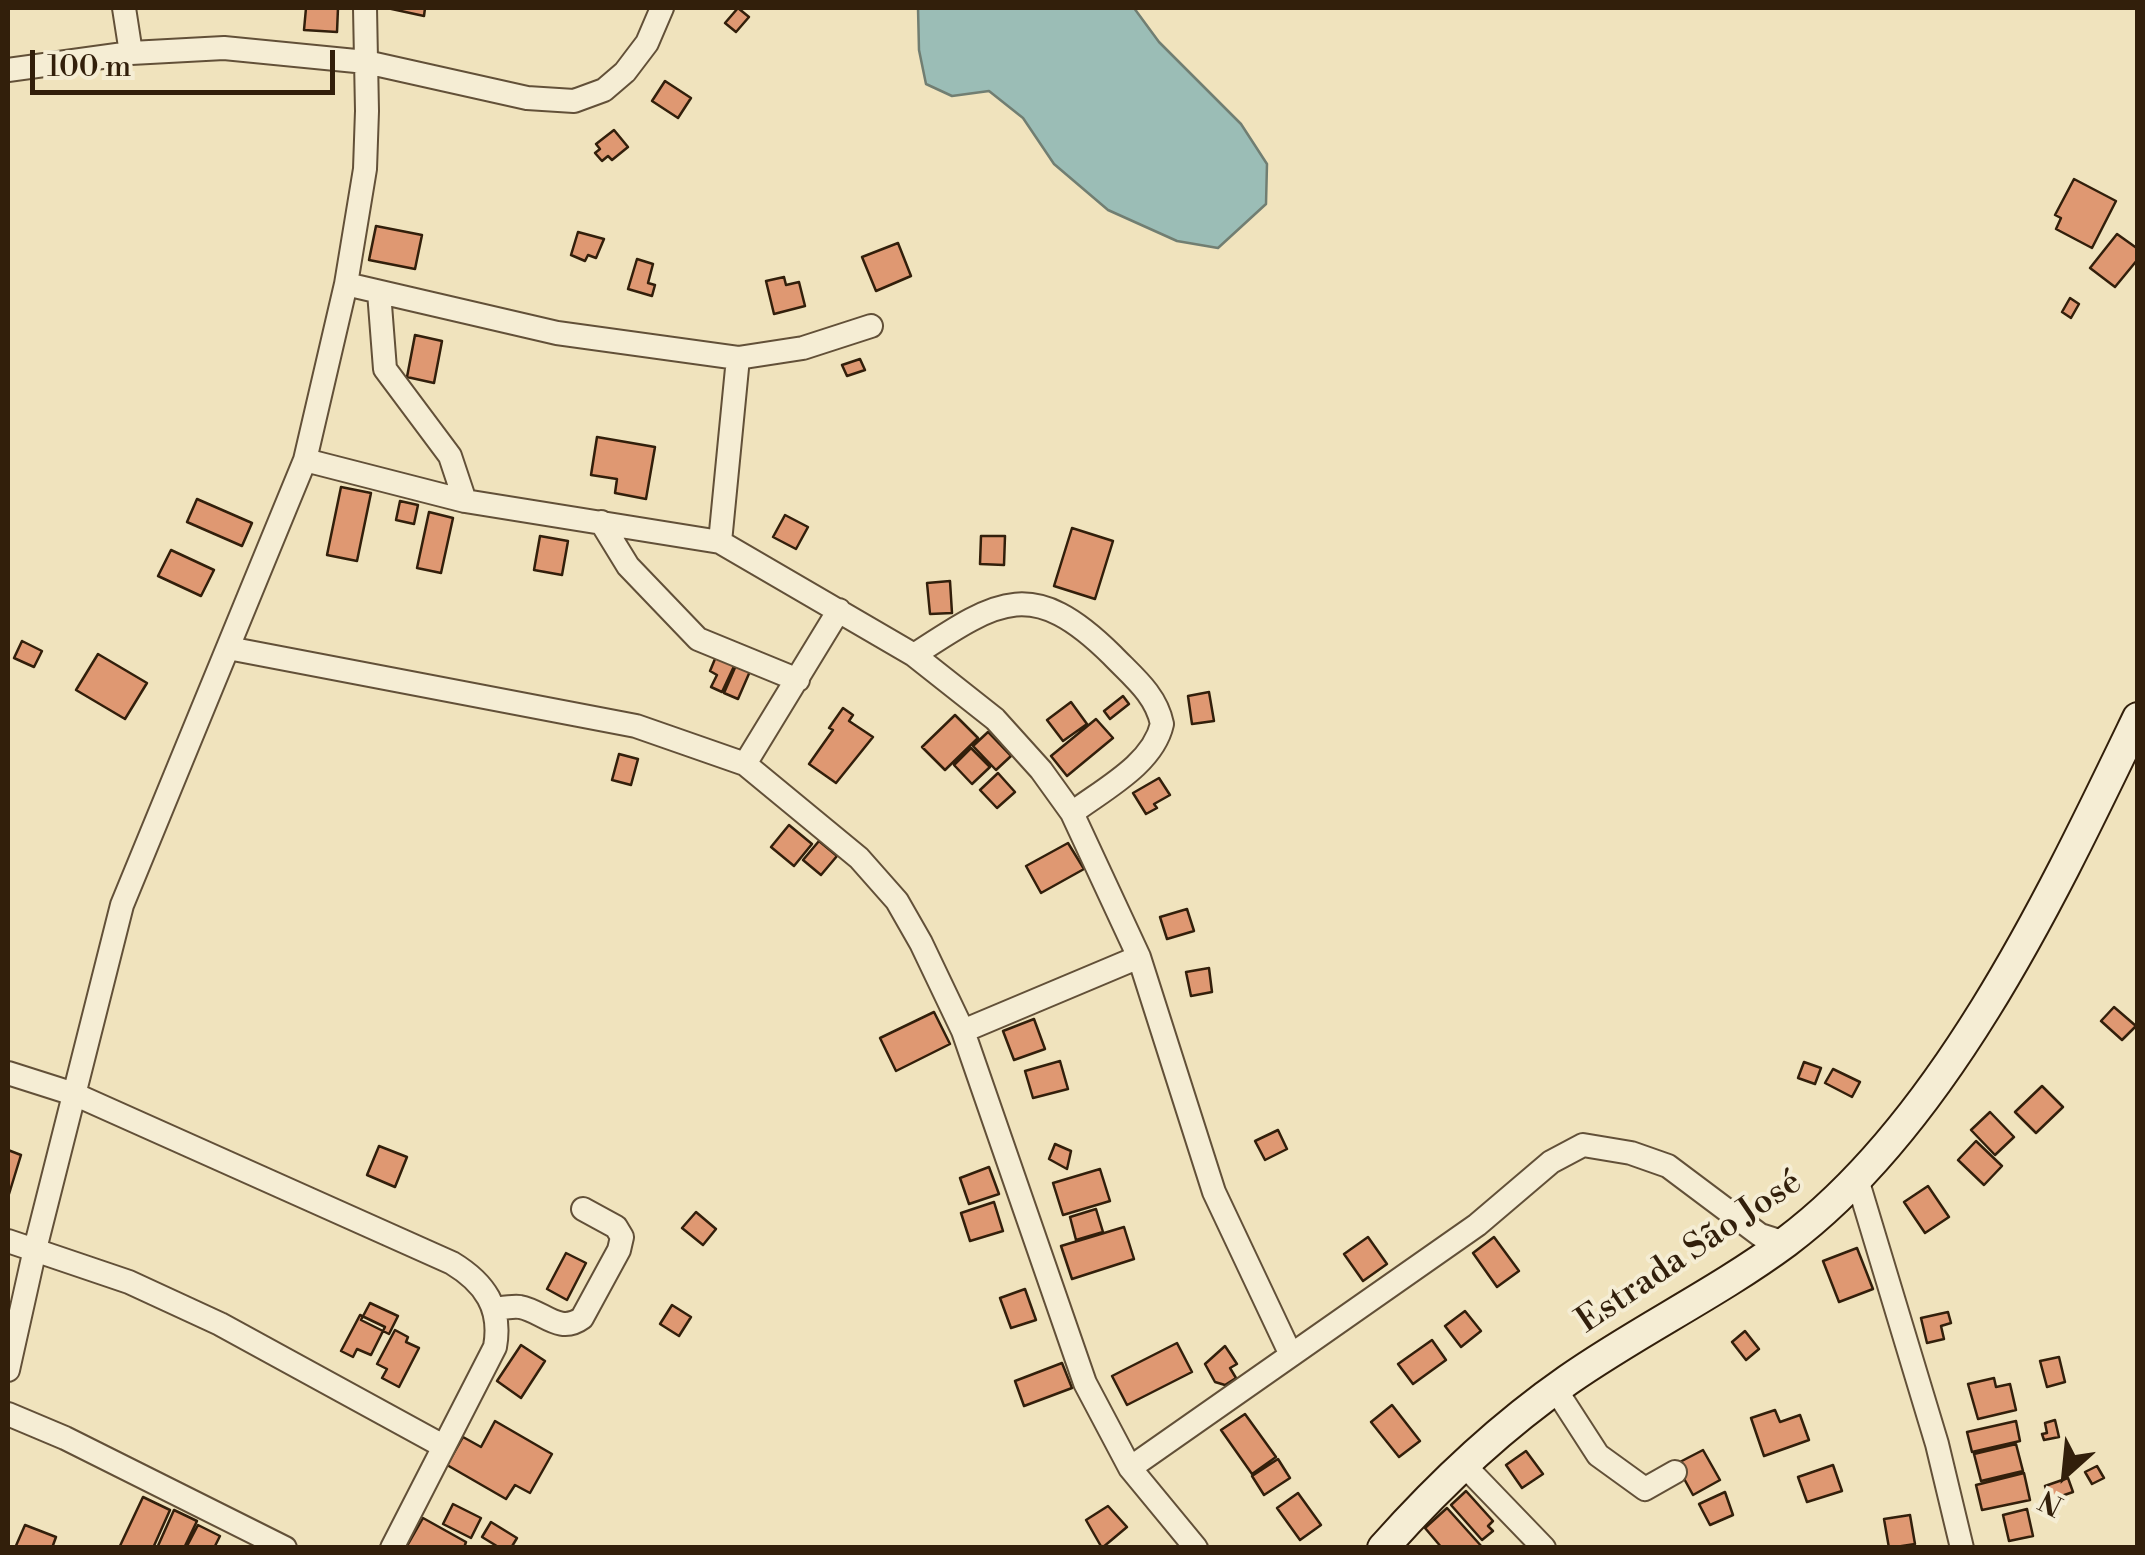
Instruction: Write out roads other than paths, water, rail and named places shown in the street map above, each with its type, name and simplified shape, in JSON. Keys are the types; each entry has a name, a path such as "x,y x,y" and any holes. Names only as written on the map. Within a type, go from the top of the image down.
{"street":[{"path":"124,8 131,53"},
{"path":"8,1370 122,905 305,460 346,284 364,169 365,8"},
{"path":"8,70 131,53 224,48 366,62 527,98 574,101 604,90 625,72 647,43 662,8"},
{"path":"346,284 557,333 738,358 803,348 871,326"},
{"path":"379,292 385,368 450,456 464,501"},
{"path":"720,542 738,358"},
{"path":"305,460 464,501 720,542 914,655 994,719 1041,770 1072,813 1138,957 1214,1192 1291,1355"},
{"path":"601,522 628,566 698,638 798,680"},
{"path":"914,655 984,612 1032,604 1070,618 1145,688 1162,724 1157,742 1126,772 1072,813"},
{"path":"746,764 839,610"},
{"path":"228,648 636,726 746,764 859,858 896,901 921,942 963,1031 1085,1383 1130,1468 1196,1548"},
{"name":"Estrada São José","path":"1384,1548 1463,1464 1556,1390 1785,1243 1857,1179 1894,1139 1937,1080 2039,916 2138,718"},
{"path":"963,1031 1138,957"},
{"path":"8,1073 74,1094 452,1263 482,1285 498,1322 496,1347 392,1548"},
{"path":"1130,1468 1477,1225 1551,1162 1582,1145 1631,1153 1668,1166 1760,1236 1785,1243"},
{"path":"1857,1179 1937,1444 1962,1548"},
{"path":"495,1309 519,1306 572,1326 582,1318 619,1250 622,1237 616,1227 583,1209"},
{"path":"8,1241 129,1282 220,1324 443,1446"},
{"path":"1556,1390 1598,1455 1645,1489 1675,1472"},
{"path":"8,1414 65,1438 285,1548"},
{"path":"1463,1464 1544,1548"}],"water":[{"path":"918,8 1134,8 1159,42 1241,124 1267,164 1266,204 1218,248 1177,241 1108,210 1054,164 1023,118 989,91 952,96 926,84 919,50"}]}
